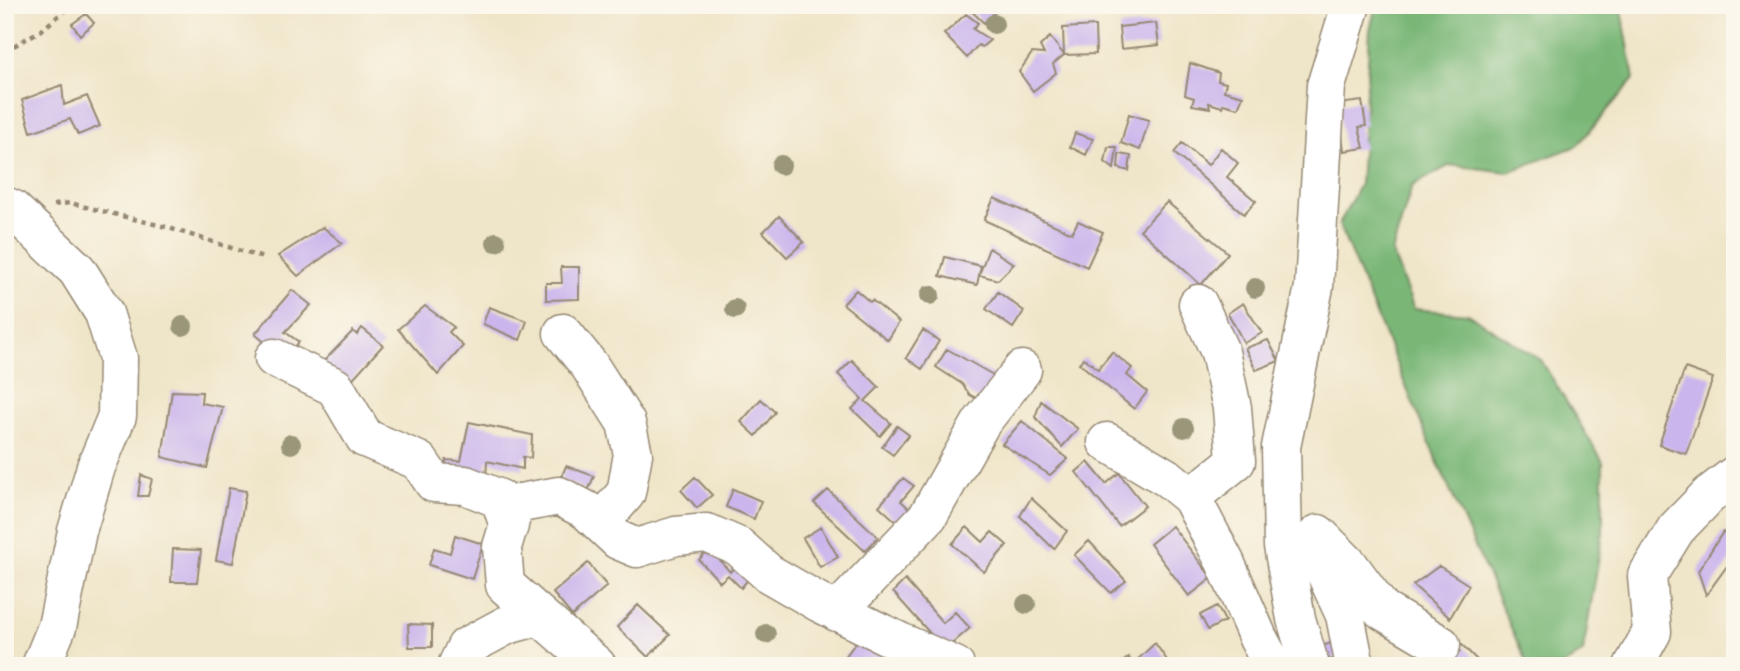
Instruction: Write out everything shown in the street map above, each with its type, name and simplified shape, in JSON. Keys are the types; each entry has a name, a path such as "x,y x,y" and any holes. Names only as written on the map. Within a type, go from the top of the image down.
{"street":[{"path":"1310,666 1296,619 1283,546 1281,447 1314,287 1326,86 1351,5"},
{"path":"8,208 76,270 104,313 118,358 117,416 96,467 77,531 57,627 41,666"},
{"path":"1191,497 1236,461 1232,408 1220,352 1198,304"},
{"path":"563,333 589,365 626,423 633,454 626,493 600,523"},
{"path":"274,358 335,387 365,438 419,461 434,483 465,485 500,499 509,526"},
{"path":"837,611 928,516 981,423 1022,370"},
{"path":"1107,442 1169,479 1191,497 1225,562 1273,666"},
{"path":"1633,666 1652,632 1647,576 1676,529 1709,495 1735,475"},
{"path":"597,666 556,639 505,585 502,547 515,504 559,496 586,510 618,540 637,548 676,536 707,533 739,547 768,573 837,611 955,666"},
{"path":"1355,666 1345,615 1323,567 1318,534 1349,565 1382,610 1441,645"},
{"path":"457,666 466,648 506,625 556,639"}],"path":[{"path":"5,51 43,29 71,5"},
{"path":"8,208 70,203 166,227 263,258"}],"green space":[{"path":"1376,5 1621,5 1634,79 1577,146 1508,172 1450,165 1412,186 1392,252 1414,309 1468,314 1541,360 1603,462 1603,532 1583,652 1562,666 1528,666 1434,454 1339,225 1360,184 1370,30"}],"building":[{"path":"965,5 1002,5 984,23"},
{"path":"86,14 94,23 80,35 72,24"},
{"path":"966,14 978,23 973,29 990,40 982,47 978,45 967,58 944,34"},
{"path":"1156,23 1159,45 1121,49 1119,27"},
{"path":"1095,26 1096,54 1064,55 1063,28"},
{"path":"1050,37 1064,55 1053,64 1056,73 1033,91 1019,72 1032,53 1044,54 1040,46"},
{"path":"1190,63 1219,73 1218,81 1226,83 1224,91 1243,96 1238,108 1209,103 1210,108 1192,105 1194,98 1185,95"},
{"path":"62,85 64,105 87,96 100,126 78,135 70,119 31,132 22,100"},
{"path":"1362,101 1366,126 1359,127 1364,148 1344,151 1338,104"},
{"path":"1129,114 1149,120 1140,150 1121,143"},
{"path":"1075,133 1093,139 1086,155 1070,147"},
{"path":"1182,143 1208,165 1221,148 1238,163 1227,177 1256,201 1244,214 1174,153"},
{"path":"1108,147 1117,147 1114,169 1105,162"},
{"path":"1119,154 1131,156 1129,171 1118,168"},
{"path":"994,198 1072,233 1078,221 1103,232 1087,267 984,220"},
{"path":"1167,202 1228,253 1201,285 1140,230"},
{"path":"779,216 804,242 787,257 763,232"},
{"path":"323,227 342,243 298,276 278,256"},
{"path":"989,248 1014,264 998,280 979,275"},
{"path":"945,257 981,266 977,285 940,276"},
{"path":"561,267 579,267 579,299 546,300 546,283 562,283"},
{"path":"292,290 311,305 285,332 299,342 284,359 255,334"},
{"path":"856,290 899,322 888,340 843,304"},
{"path":"998,292 1024,311 1013,328 986,309"},
{"path":"1243,303 1262,333 1244,343 1228,313"},
{"path":"425,306 454,327 449,332 463,346 438,375 398,329"},
{"path":"489,307 527,321 520,340 483,324"},
{"path":"362,328 383,345 348,384 320,365 353,331 357,335"},
{"path":"923,330 939,341 922,369 906,358"},
{"path":"1268,340 1279,361 1256,370 1245,348"},
{"path":"947,349 1002,380 987,404 970,395 962,384 936,367"},
{"path":"1112,352 1132,368 1127,375 1147,392 1134,409 1079,363 1084,358 1098,369"},
{"path":"852,360 879,387 865,401 891,423 880,436 852,409 862,399 838,374"},
{"path":"1685,368 1713,378 1686,454 1659,445"},
{"path":"172,391 202,392 201,403 223,407 207,468 162,457"},
{"path":"761,399 775,412 756,436 741,422"},
{"path":"1041,401 1078,429 1062,447 1035,417"},
{"path":"1022,421 1068,459 1050,475 1002,444"},
{"path":"469,422 532,435 531,458 523,457 523,469 487,461 486,480 444,479 446,460 461,461"},
{"path":"897,426 909,435 893,455 882,447"},
{"path":"1088,462 1106,484 1119,473 1145,506 1119,526 1076,472"},
{"path":"566,466 594,476 588,491 560,480"},
{"path":"141,475 152,479 148,496 138,496"},
{"path":"695,477 712,495 697,508 681,490"},
{"path":"903,478 914,486 901,501 912,511 900,525 879,506"},
{"path":"229,488 246,491 233,563 216,560"},
{"path":"733,489 761,501 754,519 726,507"},
{"path":"828,490 878,537 865,551 814,503"},
{"path":"1031,498 1067,531 1054,549 1020,516"},
{"path":"1172,526 1212,578 1189,596 1150,544"},
{"path":"821,527 838,557 820,567 803,538"},
{"path":"967,527 983,542 992,532 1007,545 984,572 952,544"},
{"path":"1723,532 1735,540 1735,555 1706,595 1698,571"},
{"path":"455,535 483,544 472,579 429,565 434,548 450,553"},
{"path":"1089,541 1126,581 1111,593 1074,555"},
{"path":"709,548 730,572 747,553 760,565 741,588 728,575 720,582 699,560"},
{"path":"173,549 201,550 197,582 171,582"},
{"path":"588,563 607,586 572,616 553,593"},
{"path":"1439,566 1469,585 1450,618 1413,585"},
{"path":"905,580 943,623 955,612 970,628 945,650 893,592"},
{"path":"638,605 670,635 648,657 617,627"},
{"path":"1217,606 1225,621 1208,630 1200,615"},
{"path":"408,624 432,625 432,647 409,647"},
{"path":"859,638 897,666 842,666 840,664"},
{"path":"1334,642 1339,655 1329,661 1322,646"},
{"path":"1155,643 1171,666 1117,666 1129,657 1132,665"},
{"path":"1461,644 1483,666 1439,666"},
{"path":"367,660 396,664 396,666 366,666"}]}
